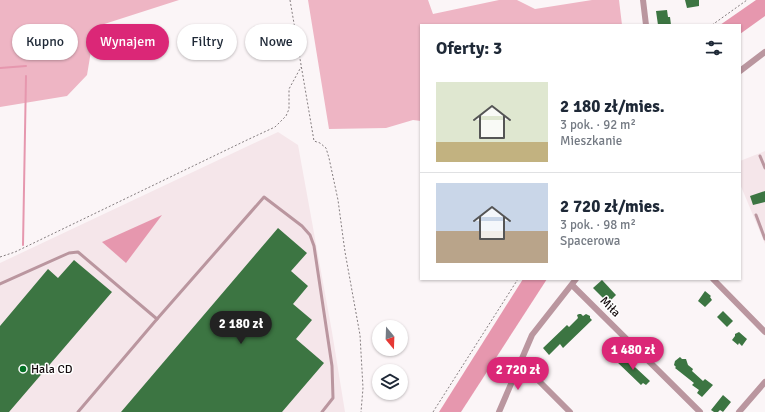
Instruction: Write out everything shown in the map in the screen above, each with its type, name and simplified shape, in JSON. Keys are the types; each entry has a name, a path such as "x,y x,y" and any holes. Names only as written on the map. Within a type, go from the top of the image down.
{"street":[{"path":"643,0 646,24"},
{"path":"741,70 765,52"},
{"path":"498,412 521,363 532,335 575,280"},
{"path":"714,280 765,332"},
{"name":"Miła","path":"572,285 700,412"},
{"path":"521,363 570,412"},
{"path":"739,412 765,382"}],"lane":[{"path":"760,156 765,168"},
{"path":"78,412 264,197 302,226 310,235 314,246 332,366 333,398 322,412"},
{"path":"756,215 765,239"},
{"path":"0,284 69,253 78,252 157,319"}],"path":[{"path":"290,0 314,141 320,143 326,148 338,200 345,252 360,335 363,388 361,412"},
{"path":"713,24 747,0"},
{"path":"0,257 15,252 240,143 275,128 290,110 289,89 301,65"},
{"path":"433,412 517,280"}],"shaded area":[{"path":"0,0 179,0 104,24 86,24 86,60 90,60 87,75 67,96 0,107"},
{"path":"308,0 428,0 433,14 499,0 517,0 535,9 592,0 619,0 622,24 420,24 420,121 413,120 386,128 329,129"},
{"path":"756,0 765,0 765,16 741,33 741,24 721,24"},
{"path":"278,132 298,145 345,412 0,412 0,263"},
{"path":"765,151 765,244 741,186 741,161"},
{"path":"162,215 126,263 102,242"},
{"path":"522,280 546,280 461,412 439,412"}],"building":[{"path":"685,0 699,0 699,6 687,8"},
{"path":"667,10 671,24 658,24 656,11"},
{"path":"765,191 765,202 753,205 750,196"},
{"path":"278,228 307,253 291,271 308,286 293,304 312,320 296,339 324,363 282,412 121,412"},
{"name":"Hala CD","path":"74,260 112,292 9,412 0,412 0,326 48,269 58,278"},
{"path":"602,280 616,295 608,303 593,288"},
{"path":"705,291 711,296 710,297 712,300 705,307 698,301"},
{"path":"723,311 733,321 727,327 717,317"},
{"path":"579,314 583,316 586,314 590,316 592,320 563,348 560,344 549,355 543,348 567,325 569,327 578,318 577,315"},
{"path":"739,332 747,339 742,346 739,343 738,345 732,340 735,334"},
{"path":"622,355 650,381 646,385 643,383 641,385 616,361"},
{"path":"680,357 682,359 686,359 688,365 693,369 692,371 703,381 705,379 713,385 702,397 697,393 699,390 692,385 694,383 675,368 675,361"},
{"path":"723,395 731,402 723,412 720,410 718,412 714,412 711,410"}],"waterway":[{"path":"0,68 26,66"},
{"path":"23,245 26,76"}],"place":[{"name":"Hala CD","path":"23,369"}]}
